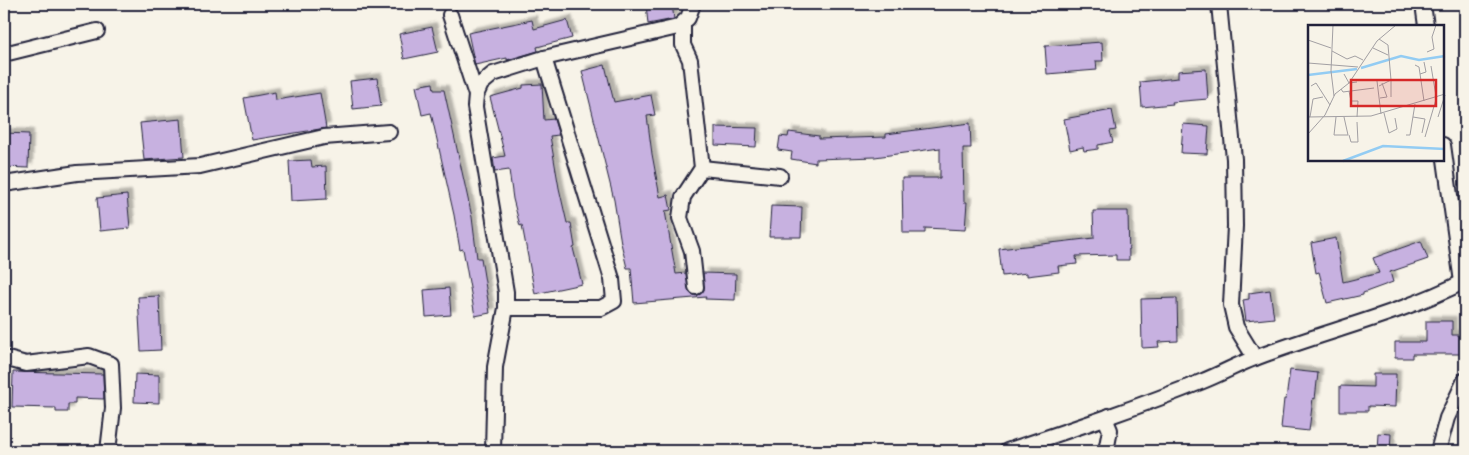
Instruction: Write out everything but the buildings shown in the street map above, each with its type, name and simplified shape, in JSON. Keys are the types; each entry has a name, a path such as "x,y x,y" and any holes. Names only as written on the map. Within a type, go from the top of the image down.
{"street":[{"path":"493,451 495,367 506,308 506,292 475,107 476,95 481,84 493,74 544,58 667,30 683,23 688,18 693,4"},
{"path":"1219,4 1234,159 1235,226 1231,305 1236,327 1256,358"},
{"path":"1423,4 1426,25"},
{"path":"450,16 476,95"},
{"path":"683,23 683,45 690,60 702,168 683,197 680,218 692,251 696,287"},
{"path":"4,54 97,31"},
{"path":"506,308 601,308 614,301 612,279 544,58"},
{"path":"4,184 77,173 200,166 324,137 389,132"},
{"path":"1007,451 1109,416 1205,380 1256,358 1407,306 1464,282 1444,152"},
{"path":"702,168 780,176"},
{"path":"4,358 26,364 88,356 111,364 113,408 108,451"},
{"path":"1438,451 1447,418 1465,380"},
{"path":"1106,451 1110,430 1107,423 1109,416"}]}
